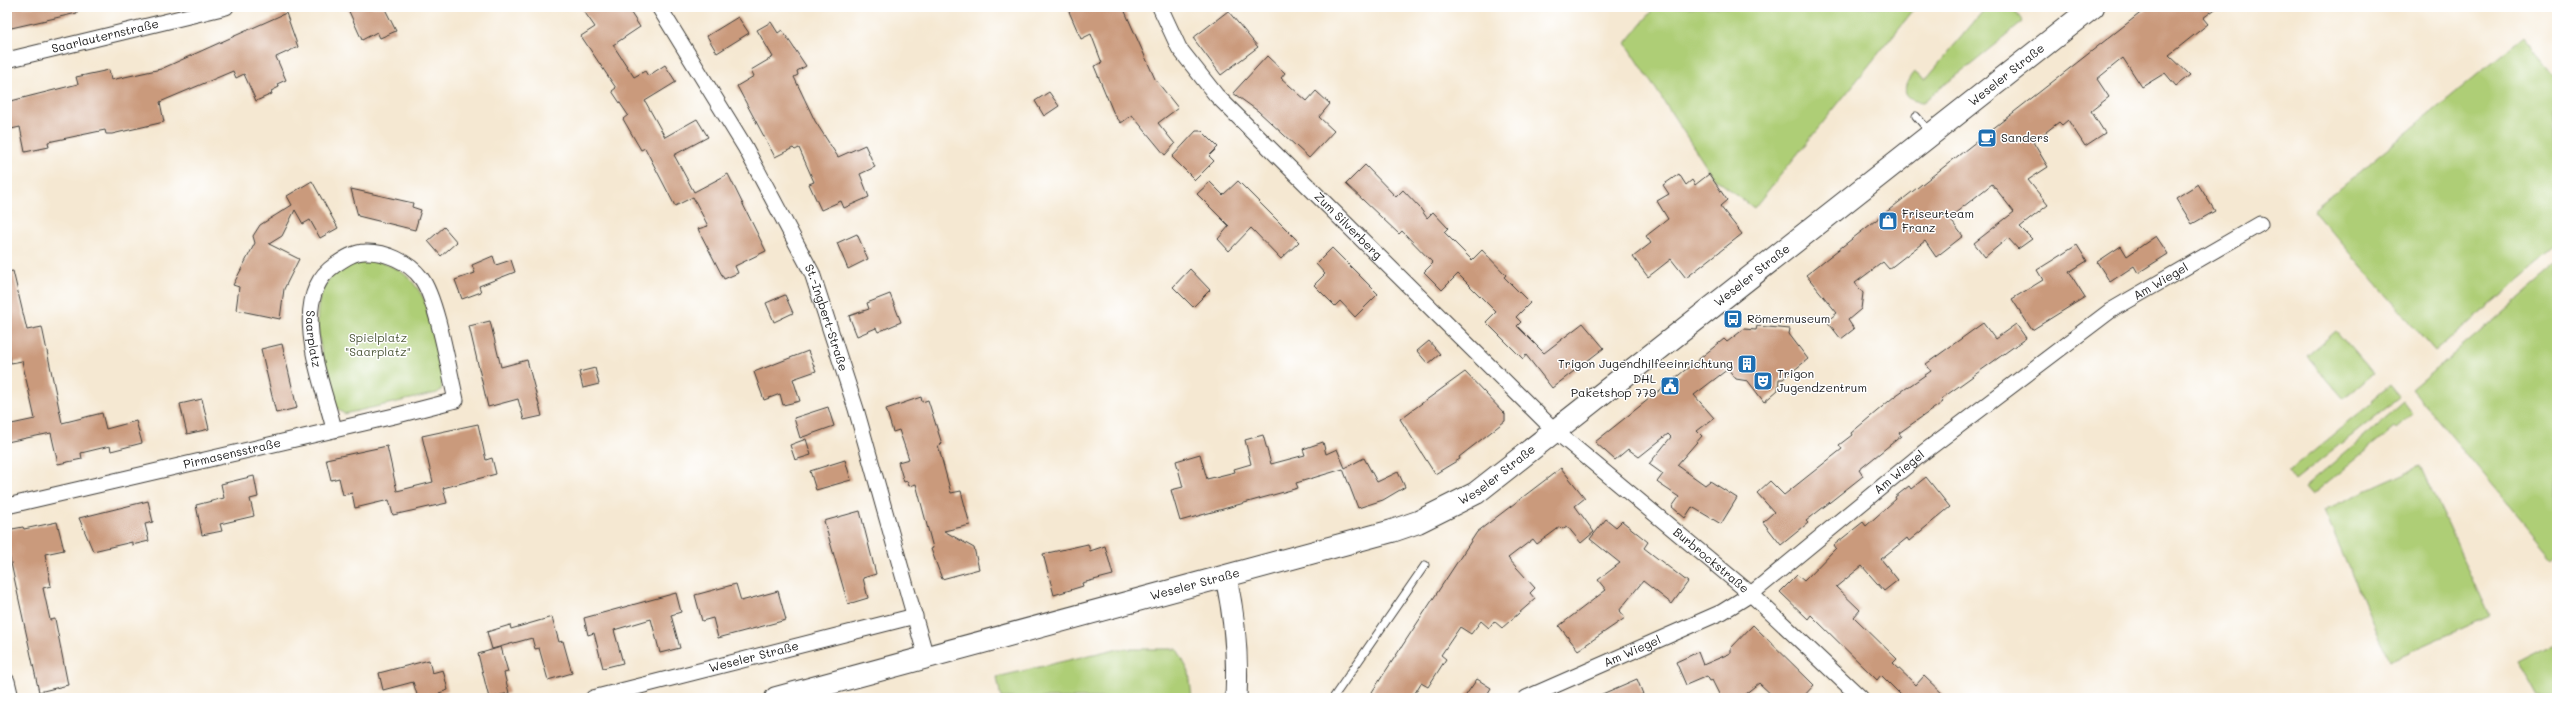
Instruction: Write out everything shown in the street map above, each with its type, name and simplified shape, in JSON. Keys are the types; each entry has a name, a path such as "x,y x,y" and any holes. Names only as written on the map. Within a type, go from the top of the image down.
{"main road":[{"name":"Weseler Straße","path":"776,698 1226,578 1418,522 1476,492 2093,7"},
{"path":"1226,578 1234,613 1237,670 1236,698"}],"street":[{"name":"Saarlauternstraße","path":"7,60 226,7"},
{"name":"St.-Ingbert-Straße","path":"659,7 745,147 812,273 856,409 926,657"},
{"name":"Zum Silverberg","path":"1160,7 1179,48 1216,95 1554,430"},
{"name":"Am Wiegel","path":"1526,698 1722,612 1751,594 1924,452 2110,311 2260,224"},
{"name":"Saarplatz","path":"334,429 309,328 309,309 314,292 321,278 347,257 364,252 396,258 421,278 430,295 456,400"},
{"name":"Pirmasensstraße","path":"7,506 456,400"},
{"name":"Burbrockstraße","path":"1554,430 1751,594 1860,698"},
{"name":"Weseler Straße","path":"592,698 915,616"},
{"path":"7,681 11,698"}],"lane":[{"path":"1916,116 1932,134"},
{"path":"1333,698 1425,565"}],"green space":[{"path":"1655,7 1916,7 1754,208 1713,177 1626,43"},
{"path":"1979,7 2012,7 2023,22 1923,102 1910,99 1905,92 1907,82 1910,77 1914,72 1925,80 1983,11"},
{"path":"2524,36 2557,76 2557,249 2435,351 2313,210"},
{"name":"Spielplatz \"Saarplatz\"","path":"369,260 387,264 395,268 414,283 424,299 444,376 441,390 437,393 344,414 335,406 319,340 318,318 320,297 328,280 344,267"},
{"path":"2557,267 2557,551 2552,556 2412,389"},
{"path":"2336,331 2373,374 2344,399 2307,356"},
{"path":"2390,385 2400,397 2295,481 2288,471 2373,402 2372,400"},
{"path":"2404,402 2413,414 2396,429 2394,427 2312,495 2305,487"},
{"path":"2421,466 2490,616 2389,661 2324,510"},
{"path":"2557,641 2557,698 2538,698 2518,661"},
{"path":"1115,649 1177,649 1189,672 1192,698 1001,698 997,677"}],"building":[{"path":"7,7 76,7 77,13 7,29"},
{"path":"347,7 384,7 396,31 380,38 377,32 362,40"},
{"path":"581,7 627,7 640,27 613,45 634,77 645,71 648,76 665,65 676,82 645,101 665,137 697,119 708,137 674,155 694,192 728,174 766,251 735,266 738,273 724,279 698,229 708,226 693,197 675,206 645,148 641,150 623,119 628,115 612,91 616,88 581,36 595,27"},
{"path":"1067,7 1123,7 1155,79 1178,108 1158,123 1175,144 1165,155 1132,115 1121,123 1114,114 1094,66 1102,63 1091,34 1081,39"},
{"path":"2148,7 2218,7 2203,18 2208,24 2169,55 2190,75 2176,86 2165,73 2142,87 2123,58 2097,79 2109,97 2091,111 2105,133 2085,146 2068,120 2062,125 2059,122 2033,142 2048,167 2028,180 2048,205 2020,227 2032,239 2018,249 2008,238 1985,257 1974,243 2014,212 1992,184 1949,218 1963,236 1936,257 1925,241 1889,269 1883,262 1855,283 1863,293 1861,309 1848,320 1854,329 1841,339 1827,321 1837,313 1806,275"},
{"path":"1228,11 1258,47 1221,75 1193,38"},
{"path":"286,13 298,47 276,57 286,80 277,84 279,87 271,91 272,94 256,101 244,74 236,78 233,71 160,102 164,122 112,134 106,134 105,130 48,142 49,147 25,152 20,127 7,130 7,102 78,84 76,77 109,70 111,80 161,69"},
{"path":"738,17 749,33 717,53 707,36"},
{"path":"771,22 778,33 782,30 806,66 797,71 798,75 794,77 815,121 838,157 865,145 875,167 860,174 869,197 844,208 841,201 821,210 809,184 814,182 799,148 795,150 793,148 775,157 737,86 754,76 751,70 773,57 757,30"},
{"path":"1267,56 1285,73 1281,78 1307,101 1316,91 1330,104 1319,117 1334,131 1309,158 1258,111 1233,93"},
{"path":"1049,92 1059,106 1044,116 1035,101"},
{"path":"1196,131 1202,131 1218,147 1209,156 1214,161 1195,180 1172,157"},
{"path":"1365,165 1396,197 1403,190 1427,218 1433,212 1448,228 1444,232 1472,260 1482,250 1506,275 1504,277 1530,303 1516,317 1521,322 1517,326 1544,353 1583,323 1604,348 1552,388 1526,355 1523,359 1486,322 1496,312 1458,274 1442,290 1424,272 1433,263 1402,231 1399,234 1346,184"},
{"path":"1679,174 1686,185 1692,180 1695,185 1709,174 1727,200 1720,206 1742,234 1686,278 1671,259 1648,277 1633,257 1651,243 1646,236 1668,219 1657,201 1669,194 1663,185"},
{"path":"312,181 338,228 320,238 310,220 303,224 295,210 282,236 269,244 299,259 284,289 280,319 236,310 239,287 233,285 255,243 253,236 260,225 292,205 287,196"},
{"path":"1238,181 1299,242 1281,259 1251,228 1229,251 1218,239 1229,226 1197,194 1210,182 1223,195"},
{"path":"2198,184 2215,211 2192,224 2176,198"},
{"path":"351,189 413,203 412,207 421,210 415,230 358,216"},
{"path":"444,227 457,242 441,256 428,241"},
{"path":"857,234 868,259 848,269 837,243"},
{"path":"2156,236 2168,254 2138,273 2134,266 2110,282 2097,262 2121,246 2127,256"},
{"path":"2077,245 2087,261 2069,272 2085,297 2032,330 2012,299 2043,280 2037,270"},
{"path":"1332,248 1378,294 1355,317 1340,301 1335,306 1314,285 1325,274 1316,264"},
{"path":"493,256 496,265 511,260 515,272 479,286 481,292 462,299 455,280 475,273 472,265"},
{"path":"1190,269 1210,290 1193,307 1173,287"},
{"path":"13,271 27,330 42,327 62,423 102,413 106,429 136,421 142,443 111,451 110,446 81,453 82,459 58,464 51,433 7,442 7,425 35,419 22,361 11,363 7,343 7,272"},
{"path":"890,294 901,322 878,332 876,328 857,336 849,316 869,309 867,303"},
{"path":"785,295 793,313 774,322 766,303"},
{"path":"490,321 501,367 527,360 542,416 524,420 518,399 488,407 469,326"},
{"path":"1983,323 1995,339 2016,324 2026,338 1941,399 1943,402 1899,433 1901,436 1859,470 1863,476 1806,521 1808,523 1781,545 1763,522 1774,512 1757,493 1770,481 1784,495 1842,449 1839,445 1852,435 1851,433 1895,396 1931,371 1926,364"},
{"path":"1757,326 1790,329 1789,334 1808,359 1783,379 1779,379 1778,390 1764,402 1748,381 1736,379 1728,369 1694,395 1714,418 1697,431 1702,436 1677,465 1705,485 1710,481 1737,498 1721,524 1692,507 1685,518 1672,507 1679,497 1657,482 1663,474 1649,464 1671,437 1668,434 1639,457 1628,449 1615,460 1595,442 1724,339 1727,342 1744,329 1756,330"},
{"path":"1429,341 1440,354 1428,364 1417,351"},
{"path":"282,344 297,408 276,413 261,349"},
{"path":"808,351 816,371 793,379 800,401 783,405 780,394 764,400 754,372"},
{"path":"595,368 599,384 583,388 579,372"},
{"path":"1465,372 1505,414 1505,421 1459,457 1460,459 1435,474 1400,419"},
{"path":"921,397 922,402 928,400 942,444 938,445 951,493 961,491 970,525 944,531 974,548 979,569 942,579 931,549 933,548 916,484 909,486 907,481 904,482 898,462 909,459 899,430 893,432 886,409"},
{"path":"202,399 209,429 187,434 180,404"},
{"path":"828,407 834,426 800,438 794,418"},
{"path":"478,424 486,460 492,458 496,474 443,488 447,503 393,515 389,500 355,508 352,493 343,495 339,478 331,480 326,459 387,446 397,491 433,482 422,436"},
{"path":"1263,435 1271,464 1305,455 1303,449 1323,442 1326,454 1337,449 1345,468 1364,458 1377,482 1398,472 1405,487 1383,500 1358,508 1343,469 1296,483 1298,488 1180,521 1171,490 1183,487 1176,461 1200,454 1207,479 1235,472 1234,469 1251,464 1245,440"},
{"path":"806,439 811,455 795,460 790,445"},
{"path":"845,460 851,480 816,490 810,471"},
{"path":"1561,468 1585,498 1575,506 1594,532 1581,543 1567,526 1562,529 1560,527 1537,544 1533,539 1508,558 1535,588 1530,593 1535,599 1502,628 1494,621 1489,628 1481,621 1471,634 1460,627 1441,655 1446,659 1428,687 1421,683 1412,698 1368,698 1477,532"},
{"path":"254,476 258,497 250,499 254,516 220,524 222,531 202,535 196,505 224,498 221,484"},
{"path":"1926,477 1950,507 1909,541 1907,538 1881,559 1898,580 1884,591 1862,566 1836,587 1860,610 1854,617 1897,659 1893,663 1916,685 1924,676 1947,698 1904,698 1881,675 1877,680 1811,615 1808,619 1780,592 1797,575 1804,581 1836,548 1834,545 1863,522 1866,526 1896,499 1895,497 1909,486 1911,489"},
{"path":"148,501 153,522 145,524 149,541 132,545 132,542 93,551 79,518"},
{"path":"860,511 876,574 863,578 868,598 848,604 824,521"},
{"path":"1606,519 1616,527 1622,521 1648,542 1644,548 1688,582 1672,604 1643,581 1619,611 1625,618 1578,650 1559,626 1606,590 1598,580 1620,563 1590,539"},
{"path":"57,522 64,550 45,554 51,586 43,588 50,620 55,619 68,685 39,692 7,545 7,530 23,527 24,529"},
{"path":"1088,544 1090,551 1105,546 1113,575 1082,583 1083,586 1054,595 1043,554"},
{"path":"736,584 741,601 778,591 786,620 718,638 713,618 702,621 695,595"},
{"path":"676,593 681,612 671,615 680,648 660,653 651,619 614,630 623,663 603,668 594,633 588,635 584,618"},
{"path":"552,617 559,642 563,641 572,673 548,680 539,648 535,649 532,638 492,649 487,632 510,625 511,629"},
{"path":"1753,625 1814,685 1802,698 1775,698 1759,683 1740,698 1721,698 1712,680 1710,681 1707,676 1686,685 1676,662 1698,652 1703,665 1731,653 1731,648"},
{"path":"501,647 508,672 504,673 509,693 489,698 478,654"},
{"path":"429,660 432,673 443,670 448,690 439,693 440,698 418,698 413,682 383,690 379,673"},
{"path":"1477,679 1491,688 1485,698 1464,698"},
{"path":"1637,679 1643,694 1635,698 1593,698"}],"place":[{"name":"Sanders","path":"1987,138"},
{"name":"Friseurteam Franz","path":"1888,221"},
{"name":"Römermuseum","path":"1733,319"},
{"name":"Trigon Jugendhilfeeinrichtung","path":"1747,364"},
{"name":"Trigon Jugendzentrum","path":"1763,381"},
{"name":"DHL Paketshop 779","path":"1670,386"}]}
